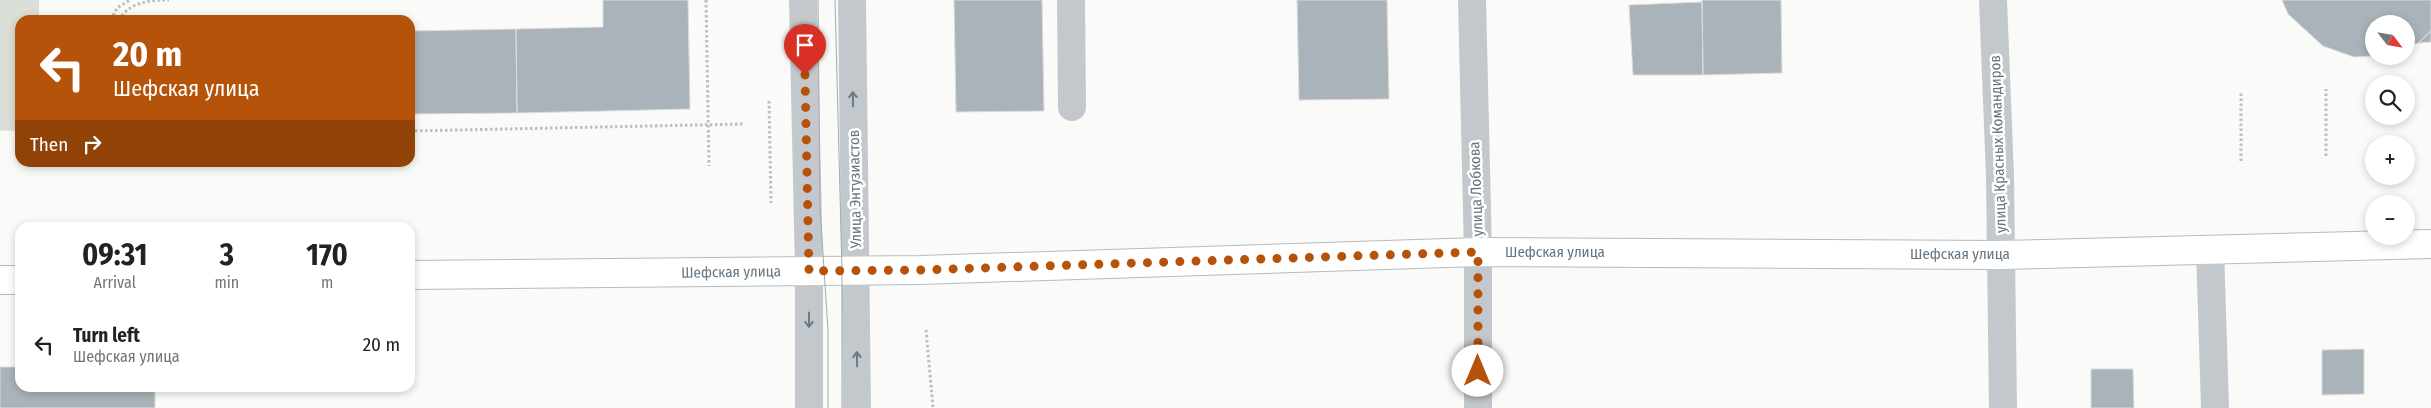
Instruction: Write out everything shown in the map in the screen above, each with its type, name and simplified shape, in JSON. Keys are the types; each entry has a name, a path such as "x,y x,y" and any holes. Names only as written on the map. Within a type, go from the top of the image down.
{"main road":[{"name":"Шефская улица","path":"415,275 856,271 1478,252 2000,255 2431,244"},
{"path":"0,280 15,280"}],"street":[{"path":"804,0 809,271 809,408"},
{"name":"Улица Энтузиастов","path":"852,0 858,408"},
{"path":"1071,0 1072,107"},
{"name":"улица Лобкова","path":"1472,0 1478,252 1478,408"},
{"name":"улица Красных Командиров","path":"1993,0 2000,176 2003,408"},
{"path":"2210,249 2215,408"}],"path":[{"path":"114,15 117,8 130,0"},
{"path":"122,15 146,0 169,0"},
{"path":"706,0 709,166"},
{"path":"2326,89 2326,156"},
{"path":"2240,161 2241,92"},
{"path":"415,131 746,124"},
{"path":"926,330 933,408"}],"shaded area":[{"path":"0,0 39,0 39,15 15,15 15,130 0,131"}],"building":[{"path":"603,0 688,0 690,109 517,113 516,29 603,27"},
{"path":"954,0 1042,0 1044,111 956,112"},
{"path":"1297,0 1387,0 1389,99 1299,100"},
{"path":"1702,0 1781,0 1782,73 1703,75"},
{"path":"2282,0 2431,0 2431,31 2415,44 2415,15 2365,15 2365,56 2354,57 2323,46 2288,14"},
{"path":"1702,2 1703,75 1633,75 1629,5"},
{"path":"516,29 517,113 415,114 415,31"},
{"path":"2431,31 2431,42 2418,43"},
{"path":"2364,349 2364,394 2322,395 2322,350"},
{"path":"0,367 15,367 15,392 155,392 155,408 0,408"},
{"path":"2091,369 2133,369 2134,408 2091,408"}],"tram line":[{"path":"818,0 820,208 828,330 828,408"},
{"path":"835,0 842,271 842,408"}],"route":[{"path":"805,75 809,271 920,270 1478,252 1478,371"}]}
